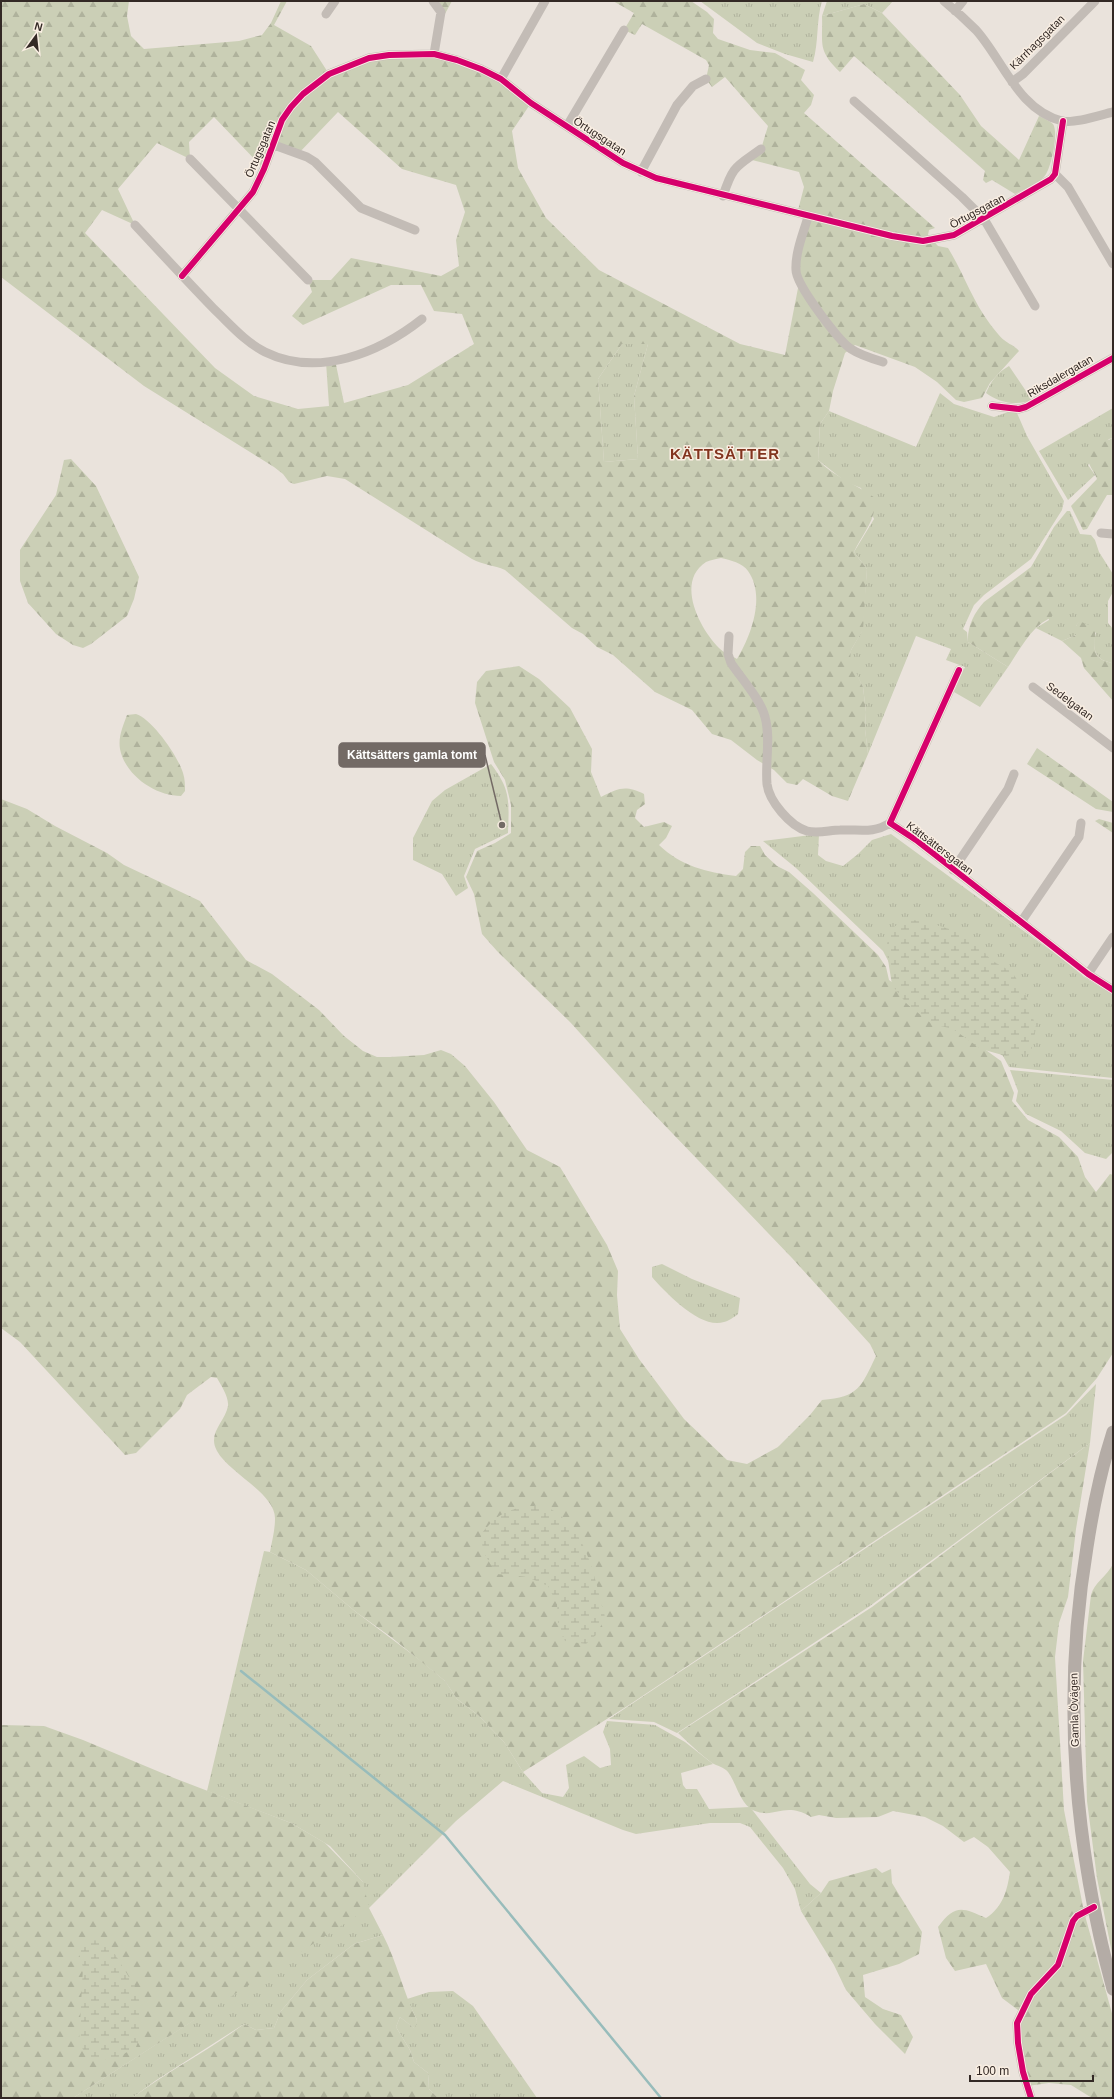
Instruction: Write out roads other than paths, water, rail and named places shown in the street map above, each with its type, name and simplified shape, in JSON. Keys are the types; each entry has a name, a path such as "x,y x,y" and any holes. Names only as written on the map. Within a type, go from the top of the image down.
{"main road":[{"name":"Gamla Övägen","path":"1113,1432 1092,1515 1079,1594 1073,1670 1076,1768 1082,1841 1099,1936 1113,1989"}],"street":[{"path":"326,14 335,1"},
{"path":"433,1 441,12 434,54"},
{"path":"501,79 545,1"},
{"name":"Kärrhagsgatan","path":"944,1 976,30 1022,95 1034,105 1063,121"},
{"path":"955,11 963,1"},
{"name":"Kärrhagsgatan","path":"1012,82 1023,74 1094,1"},
{"name":"Örtugsgatan","path":"567,126 624,30"},
{"name":"Örtugsgatan","path":"182,276 253,192 264,170 282,120 303,94 329,74 369,58 411,53 434,54 457,60 481,69 501,79 567,126 641,172 656,178 808,217 892,236 923,241 954,235 1046,183 1055,174"},
{"path":"641,172 677,105 693,86 706,79"},
{"name":"Örtugsgatan","path":"854,101 962,197 984,219 1035,306"},
{"path":"1113,112 1086,119 1063,121 1055,174 1068,187 1113,264"},
{"name":"Örtugsgatan","path":"274,145 307,157 315,162 354,202 369,213 415,230"},
{"path":"723,196 730,174 734,168 761,149"},
{"path":"190,159 308,280"},
{"path":"808,217 796,262 796,277 805,293 852,350 882,362"},
{"path":"135,225 182,276 248,341 265,352 291,361 310,364 354,355 394,339 422,319"},
{"name":"Riksdalergatan","path":"992,406 1019,409 1026,407 1113,358"},
{"path":"1101,533 1113,534"},
{"name":"Kättsättersgatan","path":"728,636 727,650 731,663 765,717 767,785 771,798 790,821 806,831 827,832 856,830 866,832 880,829 890,823 959,670"},
{"name":"Sedelgatan","path":"1033,687 1113,748"},
{"name":"Kättsättersgatan","path":"953,870 1008,789 1014,774"},
{"name":"Kättsättersgatan","path":"890,823 1088,974 1113,990"},
{"path":"1021,922 1079,837 1081,823"},
{"path":"1088,974 1113,937"},
{"path":"1032,2098 1023,2072 1018,2042 1017,2023 1031,1994 1058,1965 1073,1921 1077,1916 1094,1907"}],"waterway":[{"path":"241,1671 445,1835 661,2098"}],"place":[{"name":"Kättsätters gamla tomt","path":"502,825"}],"district":[{"name":"KÄTTSÄTTER","path":"725,453"}]}
